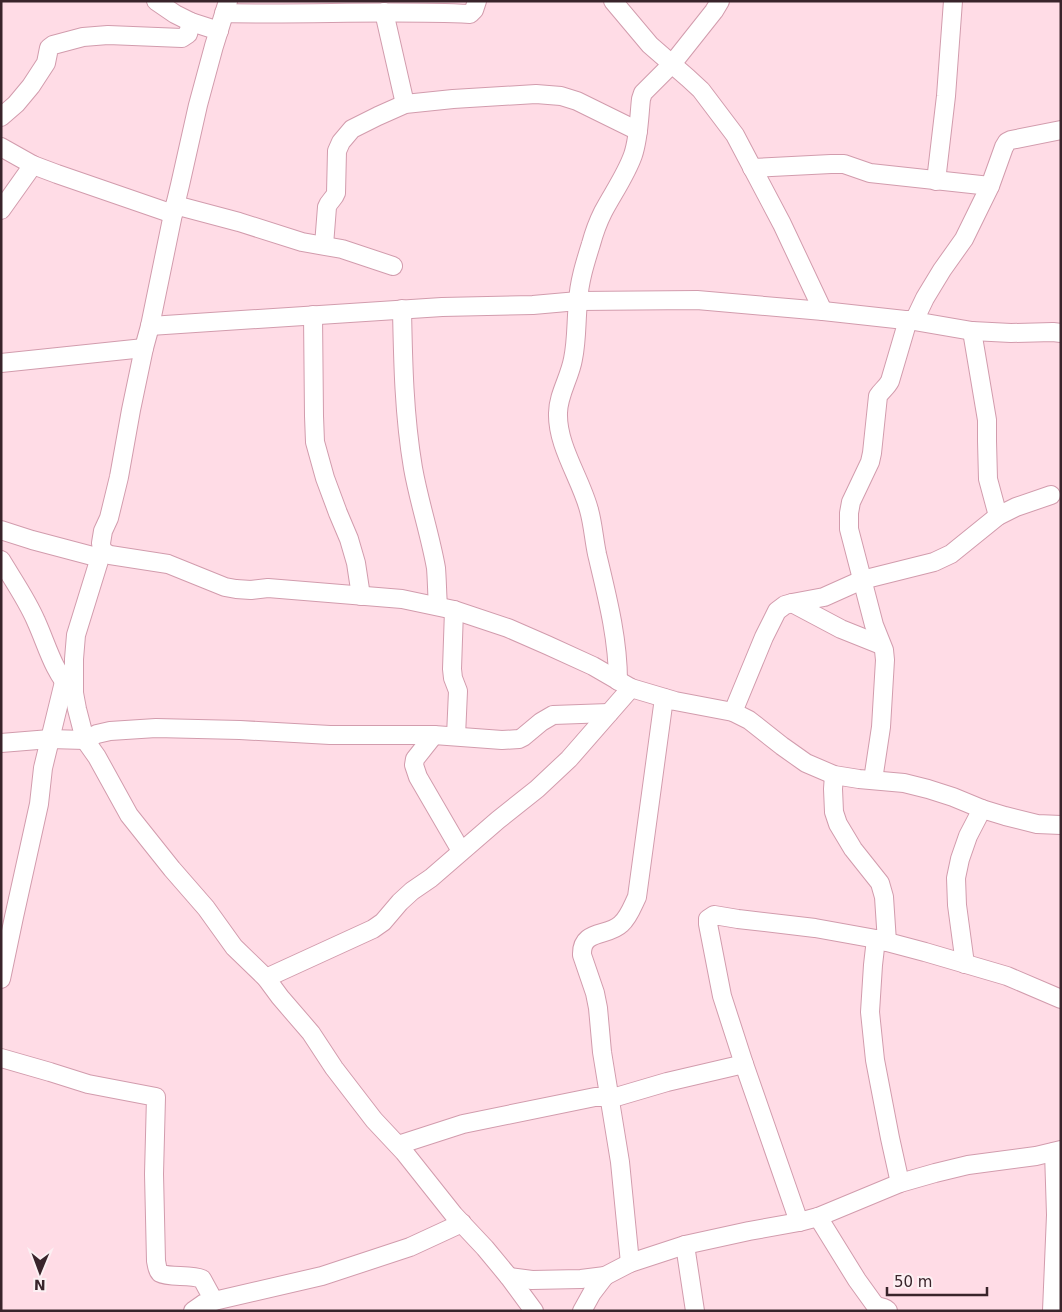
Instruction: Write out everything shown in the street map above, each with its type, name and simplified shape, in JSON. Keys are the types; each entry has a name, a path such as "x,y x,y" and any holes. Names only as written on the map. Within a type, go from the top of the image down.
{"street":[{"path":"156,1 219,31"},
{"path":"1,980 39,804 43,768 50,739 69,687 76,635 101,554 103,531 110,518 174,209 198,105 226,7 268,14 384,12 470,14 474,10 477,1"},
{"path":"613,1 650,45 701,90 735,135 782,224 823,311"},
{"path":"266,978 373,930 384,922 406,896 431,878 537,789 569,759 609,713 625,684 618,664 613,625 589,510 564,445 558,422 558,410 573,359 582,273 603,213 632,156 638,131 643,93 672,64 720,1"},
{"path":"936,181 946,96 953,1"},
{"path":"1,117 16,104 30,86 46,63 49,48 53,44 108,35 182,38 188,34 179,12"},
{"path":"384,12 405,104"},
{"path":"324,245 327,207 336,194 337,151 341,142 352,129 405,104 536,94 561,96 576,101 638,131"},
{"path":"873,780 881,727 885,660 884,650 874,625 849,529 849,513 851,502 870,462 878,396 888,386 911,321 942,270 964,239 990,186 1007,142 1061,130"},
{"path":"1,147 33,165 57,174 174,209 239,222 302,242 342,249 394,266"},
{"path":"752,168 844,164 870,173 990,186"},
{"path":"1,210 33,165"},
{"path":"150,326 442,306 533,305 578,301 697,300 823,311 911,321 972,331 1061,333"},
{"path":"402,309 407,423 413,468 446,608 453,678 458,691 456,736"},
{"path":"313,314 315,442 325,478 349,539 356,563 361,596"},
{"path":"972,331 987,420 988,479 998,516"},
{"path":"1,363 144,348"},
{"path":"732,712 764,637 777,611 785,605 824,597 862,580 934,562 951,554 998,516 1012,508 1051,496"},
{"path":"1,530 32,540 101,554 168,564 225,587 236,589 268,588 402,599 446,608 508,628 593,666 625,684 664,698 732,712 749,720 806,763 834,775 860,780 904,783 953,797 1005,816 1037,824 1061,825"},
{"path":"1,560 36,619 57,671 69,687 77,708 85,740 97,757 129,815 206,908 234,947 266,978 311,1033 334,1068 374,1120 398,1145 509,1277 534,1311"},
{"path":"792,603 841,629 882,646"},
{"path":"630,1263 620,1162 602,1052 595,993 582,950 589,938 612,930 621,924 638,897 664,698"},
{"path":"1,743 50,739 85,740 97,734 110,731 156,728 330,735 434,735 502,740 519,738 553,715 609,713"},
{"path":"434,735 415,759 414,765 418,777 461,851"},
{"path":"834,775 834,812 838,824 853,849 880,883 884,897 881,941 873,965 870,1012 875,1060 900,1183"},
{"path":"965,964 956,905 956,878 968,836 982,809"},
{"path":"800,1222 722,996 708,919 714,915 815,928 881,941 1006,976 1061,998"},
{"path":"1,1058 88,1084 156,1097 154,1174 156,1261 158,1270 167,1274 202,1279 214,1300"},
{"path":"398,1145 463,1124 595,1096 616,1097 667,1082 744,1064"},
{"path":"509,1277 532,1280 581,1279 605,1276 630,1263 685,1245 818,1217 900,1183 935,1173 1057,1151 1052,1311"},
{"path":"818,1217 857,1280 875,1305 884,1307 888,1311"},
{"path":"193,1311 203,1304 214,1300 322,1276 410,1247 462,1223"},
{"path":"685,1245 695,1311"},
{"path":"582,1311 592,1293 605,1276"}]}
